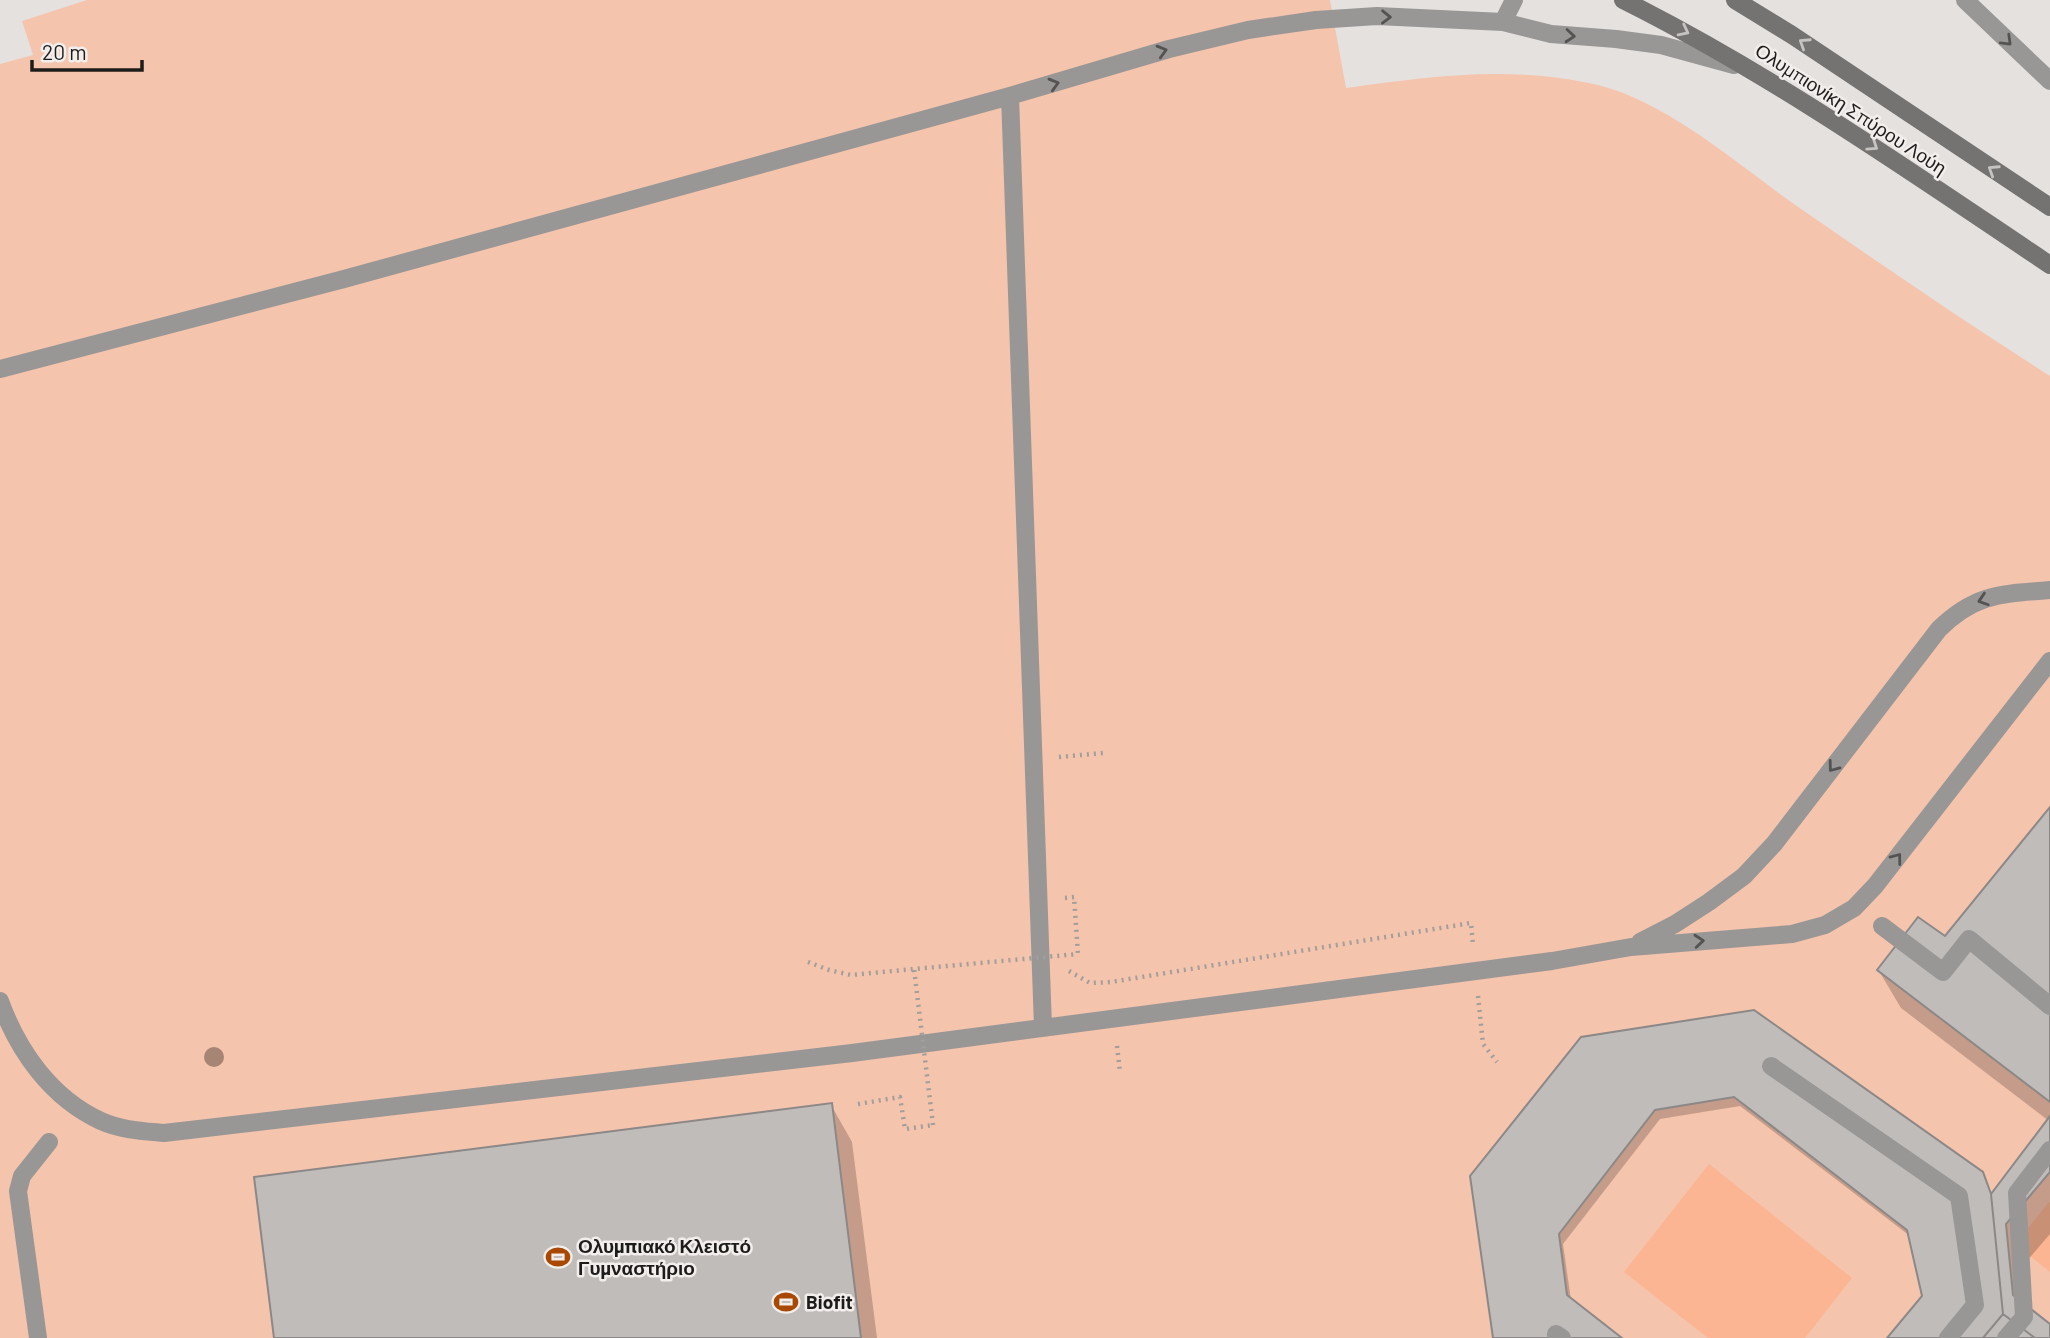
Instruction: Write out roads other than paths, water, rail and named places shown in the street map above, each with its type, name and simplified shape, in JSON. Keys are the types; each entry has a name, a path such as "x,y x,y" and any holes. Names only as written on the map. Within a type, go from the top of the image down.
{"main road":[{"name":"Ολυμπιονίκη Σπύρου Λούη","path":"1623,0 1694,36 1833,120 2050,265"},
{"name":"Ολυμπιονίκη Σπύρου Λούη","path":"1735,0 2050,207"}],"street":[{"path":"1503,22 1514,0"},
{"path":"1965,0 2050,81"},
{"path":"0,369 344,279 1010,96 1169,49 1248,30 1316,20 1377,16 1503,22 1550,34 1661,45 1753,71"},
{"path":"1010,96 1043,1027"},
{"path":"1631,947 1675,924 1744,876 1774,844 1931,639 1956,612 1978,600 2002,594 2050,590"},
{"path":"0,1001 5,1026 29,1060 48,1083 73,1104 102,1121 132,1130 164,1133 852,1053 1552,961 1631,947 1792,934 1825,925 1854,908 1875,886 2050,661"},
{"path":"1882,926 1943,972 1969,939 2050,1006"},
{"path":"1771,1066 1959,1196 1975,1305 1948,1338"},
{"path":"38,1338 18,1191 22,1176 49,1142"},
{"path":"2006,1338 2024,1317 2017,1193 2050,1150"}],"place":[{"name":"Ολυμπιακό Κλειστό Γυμναστήριο","path":"558,1257"},
{"name":"Biofit","path":"786,1302"}]}
